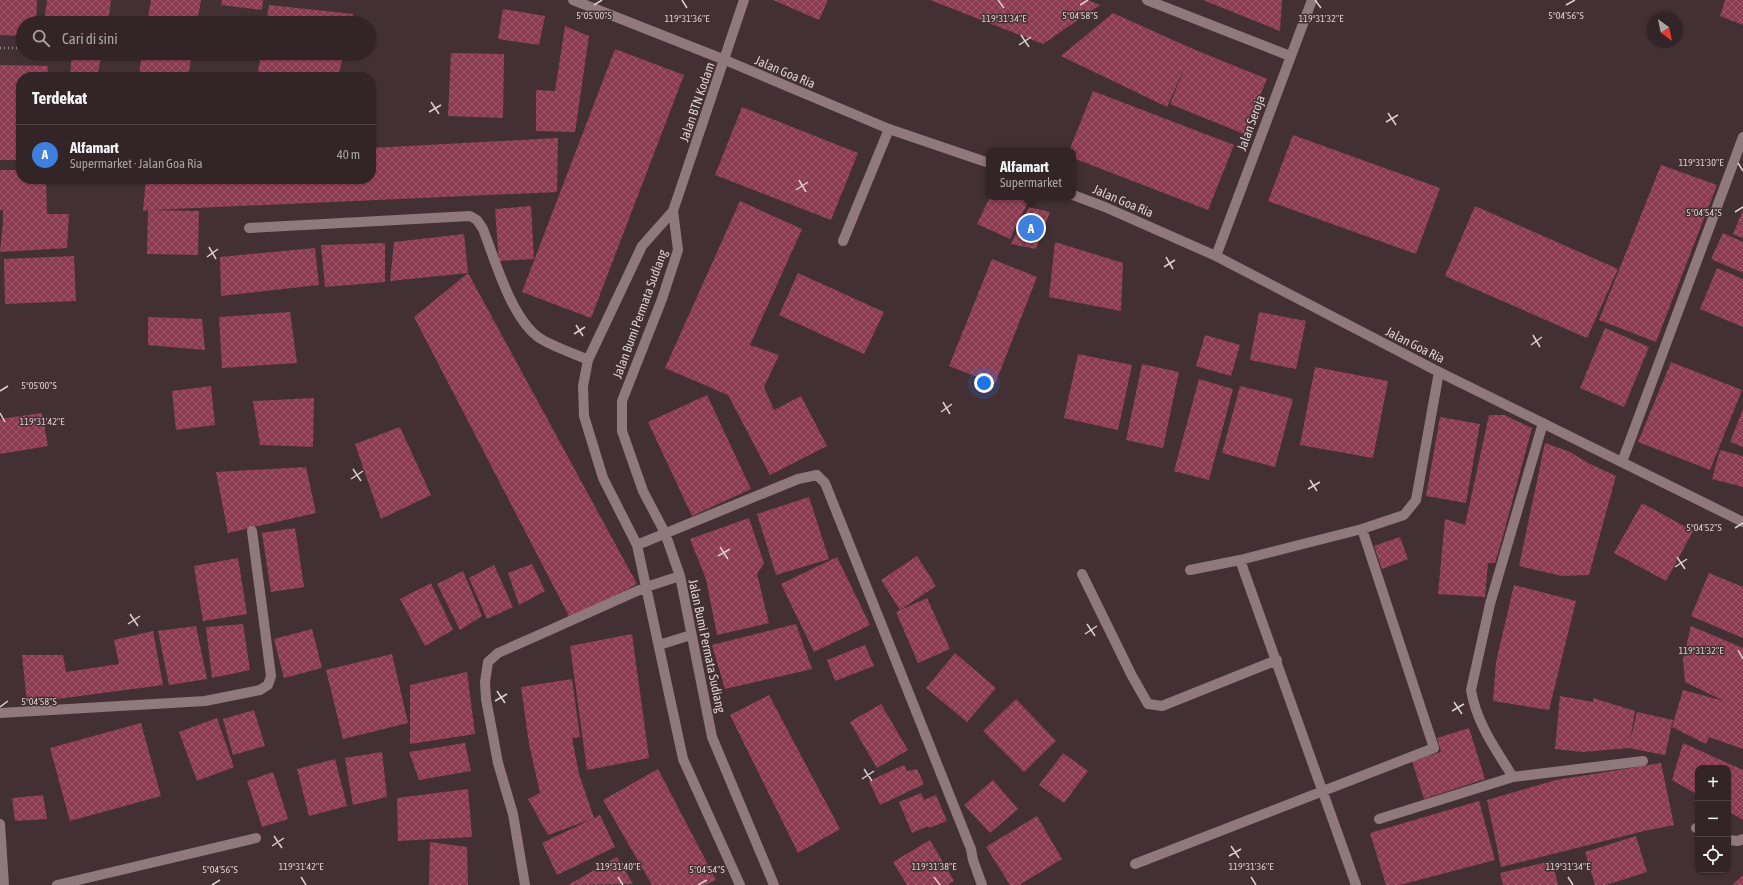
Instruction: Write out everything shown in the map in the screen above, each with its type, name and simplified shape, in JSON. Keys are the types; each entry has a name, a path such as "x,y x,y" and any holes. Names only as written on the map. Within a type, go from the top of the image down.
{"street":[{"name":"Jalan Goa Ria","path":"573,0 725,60 889,129 986,162"},
{"name":"Jalan BTN Kodam","path":"673,211 744,0"},
{"path":"1147,0 1290,56"},
{"name":"Jalan Seroja","path":"1216,256 1312,0"},
{"path":"843,241 889,129"},
{"path":"1622,462 1743,137"},
{"name":"Jalan Goa Ria","path":"1076,196 1105,206 1216,256 1439,372 1743,522"},
{"name":"Jalan Bumi Permata Sudiang","path":"673,211 642,246 588,360 583,386 584,416 603,478 637,545 683,759 740,885"},
{"name":"Jalan Bumi Permata Sudiang","path":"673,211 678,250 662,299 622,401 622,431 642,491 665,533 680,576 712,737 774,885"},
{"path":"249,228 470,216 477,220 483,229 505,288 526,326 539,338 588,360"},
{"path":"1190,570 1240,560 1362,529 1404,515 1416,500 1439,372"},
{"path":"1513,777 1486,732 1473,704 1471,690 1490,604 1542,422"},
{"path":"637,545 798,479 817,475 825,483 971,849 973,860 982,885"},
{"path":"1135,864 1434,748 1362,529"},
{"path":"0,713 205,701 260,690 268,684 271,676 252,531"},
{"path":"1240,560 1324,791 1356,885"},
{"path":"1082,574 1132,676 1148,704 1162,706 1277,660"},
{"path":"525,885 513,814 498,764 486,698 485,682 488,662 498,653 646,587 680,576"},
{"path":"659,644 692,635"},
{"path":"1379,819 1513,777 1643,761"},
{"path":"0,824 4,885"},
{"path":"57,885 256,838"},
{"path":"1731,840 1743,839"}],"path":[{"path":"0,48 16,48"}],"building":[{"path":"0,0 37,0 36,16 16,16 16,36 0,35"},
{"path":"47,0 111,0 109,16 45,16"},
{"path":"151,0 201,0 198,16 148,16"},
{"path":"222,0 263,0 262,10 221,5"},
{"path":"773,0 828,0 819,20"},
{"path":"930,0 1088,0 1100,5 1043,44"},
{"path":"1203,0 1282,0 1280,31"},
{"path":"1725,0 1743,0 1743,25 1720,16"},
{"path":"269,5 353,14 353,16 267,16"},
{"path":"503,9 545,16 539,45 498,39"},
{"path":"1113,13 1193,49 1267,79 1244,134 1170,104 1187,62 1167,107 1061,56"},
{"path":"565,26 589,36 575,132 536,131 536,90 555,91"},
{"path":"615,49 684,75 591,318 522,292"},
{"path":"451,53 504,54 503,118 448,116"},
{"path":"71,60 101,60 98,72 70,72"},
{"path":"141,60 191,60 189,72 139,72"},
{"path":"260,60 342,60 339,72 258,72"},
{"path":"0,65 48,66 47,72 16,72 16,160 0,160"},
{"path":"1093,91 1234,145 1208,210 1076,159 1076,148 1070,148"},
{"path":"742,107 858,153 831,220 715,175"},
{"path":"1293,135 1440,188 1416,254 1268,201"},
{"path":"558,138 557,192 151,210 199,211 198,255 147,254 148,210 143,211 146,184 376,184 376,148"},
{"path":"1661,165 1717,185 1656,342 1599,320"},
{"path":"0,170 16,170 16,184 46,184 47,214 69,214 67,248 0,252 3,210 0,210"},
{"path":"989,200 1029,200 1010,239 977,224"},
{"path":"740,201 802,229 750,345 779,355 764,387 774,410 801,396 827,446 770,475 728,395 665,368"},
{"path":"531,206 534,259 499,261 495,209"},
{"path":"1475,206 1618,269 1587,338 1445,276"},
{"path":"1029,207 1050,212 1036,249 1011,244"},
{"path":"1743,210 1743,238 1733,234"},
{"path":"1723,233 1743,242 1743,273 1711,259"},
{"path":"464,234 468,273 390,281 394,242"},
{"path":"1055,242 1123,263 1121,311 1049,297"},
{"path":"385,243 385,282 325,287 321,245"},
{"path":"315,248 319,285 221,296 220,257"},
{"path":"74,256 76,301 5,304 4,259"},
{"path":"992,259 1037,277 995,384 949,366"},
{"path":"1717,268 1743,279 1743,327 1700,309"},
{"path":"468,273 637,584 571,620 414,317"},
{"path":"798,273 884,312 864,354 779,315"},
{"path":"290,312 297,363 222,368 219,317"},
{"path":"1259,312 1306,321 1296,369 1250,360"},
{"path":"148,317 202,319 205,350 148,345"},
{"path":"1605,328 1649,347 1624,407 1580,388"},
{"path":"1205,335 1240,345 1231,376 1196,366"},
{"path":"1078,354 1132,365 1118,430 1064,418"},
{"path":"1671,362 1742,390 1710,470 1638,442"},
{"path":"1142,364 1179,372 1163,448 1126,440"},
{"path":"1315,367 1388,381 1373,458 1300,445"},
{"path":"1199,379 1233,389 1209,480 1174,471"},
{"path":"211,386 215,425 176,430 172,391"},
{"path":"1240,386 1293,399 1275,467 1222,453"},
{"path":"707,395 751,489 692,516 648,422"},
{"path":"314,398 313,447 260,445 253,401"},
{"path":"1743,409 1743,447 1730,442"},
{"path":"42,413 48,446 0,454 0,419"},
{"path":"1489,415 1504,415 1532,428 1503,536 1495,563 1488,563 1485,597 1438,594 1445,519 1465,525"},
{"path":"1440,417 1480,424 1466,503 1426,496"},
{"path":"400,427 431,495 381,519 355,444"},
{"path":"1545,443 1570,452 1588,463 1616,476 1589,575 1562,576 1519,566"},
{"path":"1720,450 1743,456 1743,487 1712,479"},
{"path":"306,467 316,513 228,533 216,472"},
{"path":"809,497 829,559 776,575 757,514"},
{"path":"1642,503 1693,531 1666,581 1614,553"},
{"path":"749,518 764,563 757,574 769,623 717,635 706,579 690,539"},
{"path":"295,528 304,587 271,592 262,533"},
{"path":"1400,537 1408,559 1382,569 1374,546"},
{"path":"917,556 936,586 900,610 881,580"},
{"path":"837,557 870,625 814,652 781,584"},
{"path":"238,558 247,614 203,621 194,566"},
{"path":"532,564 545,591 519,605 508,573"},
{"path":"494,565 513,607 487,619 469,578"},
{"path":"463,571 482,616 460,630 437,584"},
{"path":"1709,573 1743,587 1743,638 1691,616"},
{"path":"431,583 453,630 425,646 400,599"},
{"path":"1514,585 1576,601 1549,710 1493,701 1496,662"},
{"path":"927,598 950,649 918,663 896,612"},
{"path":"243,624 250,670 212,678 206,627"},
{"path":"796,624 812,669 725,689 712,645"},
{"path":"196,626 207,679 169,685 158,631"},
{"path":"1691,626 1743,648 1743,749 1709,737 1706,744 1672,727 1683,690 1724,701 1685,682 1683,659"},
{"path":"312,629 322,668 284,678 274,639"},
{"path":"153,631 163,685 27,703 22,655 63,655 66,672 119,664 114,640"},
{"path":"632,634 649,758 587,770 570,646"},
{"path":"865,645 874,666 835,681 827,660"},
{"path":"955,653 996,688 967,722 926,688"},
{"path":"392,654 408,723 343,739 326,670"},
{"path":"467,672 475,734 410,744 410,685"},
{"path":"572,679 580,737 572,738 579,774 594,818 600,815 615,847 557,875 542,843 592,819 548,835 528,799 540,793 529,744 521,687"},
{"path":"769,695 840,829 798,853 730,715"},
{"path":"1560,696 1593,702 1593,698 1635,711 1630,741 1637,712 1673,720 1665,755 1629,748 1583,752 1555,749"},
{"path":"1016,699 1056,741 1024,772 983,731"},
{"path":"881,704 908,750 877,768 850,722"},
{"path":"254,710 265,746 233,755 223,719"},
{"path":"217,718 234,767 197,781 179,732"},
{"path":"141,723 161,796 70,821 50,748"},
{"path":"1469,728 1485,779 1424,799 1412,761 1441,752 1437,738"},
{"path":"465,743 471,771 419,780 409,752"},
{"path":"1683,743 1743,770 1743,820 1731,813 1731,765 1695,765 1695,793 1672,780"},
{"path":"382,752 387,797 353,805 345,758"},
{"path":"1063,753 1088,771 1064,803 1039,785"},
{"path":"335,759 347,806 309,816 297,769"},
{"path":"1661,763 1674,825 1644,831 1501,867 1487,800 1556,780"},
{"path":"904,765 907,771 917,769 924,784 880,805 869,781"},
{"path":"658,769 716,880 705,885 652,885 603,800"},
{"path":"273,772 288,819 262,827 247,781"},
{"path":"993,780 1018,809 990,833 964,805"},
{"path":"468,789 472,837 398,841 397,798"},
{"path":"921,793 924,800 936,795 947,821 929,828 928,826 912,833 899,802"},
{"path":"43,795 47,819 15,821 12,798"},
{"path":"1479,801 1495,860 1400,885 1386,885 1370,833"},
{"path":"1037,816 1062,859 1019,885 1010,885 986,847"},
{"path":"1636,836 1647,872 1606,885 1595,885 1585,852"},
{"path":"930,840 954,881 947,885 907,885 893,862"},
{"path":"430,842 467,847 468,885 429,885"},
{"path":"617,857 633,884 568,885"},
{"path":"1552,861 1558,885 1503,885 1500,873"},
{"path":"1743,875 1743,885 1732,885"}],"place":[{"name":"Alfamart","path":"1031,228"}]}
